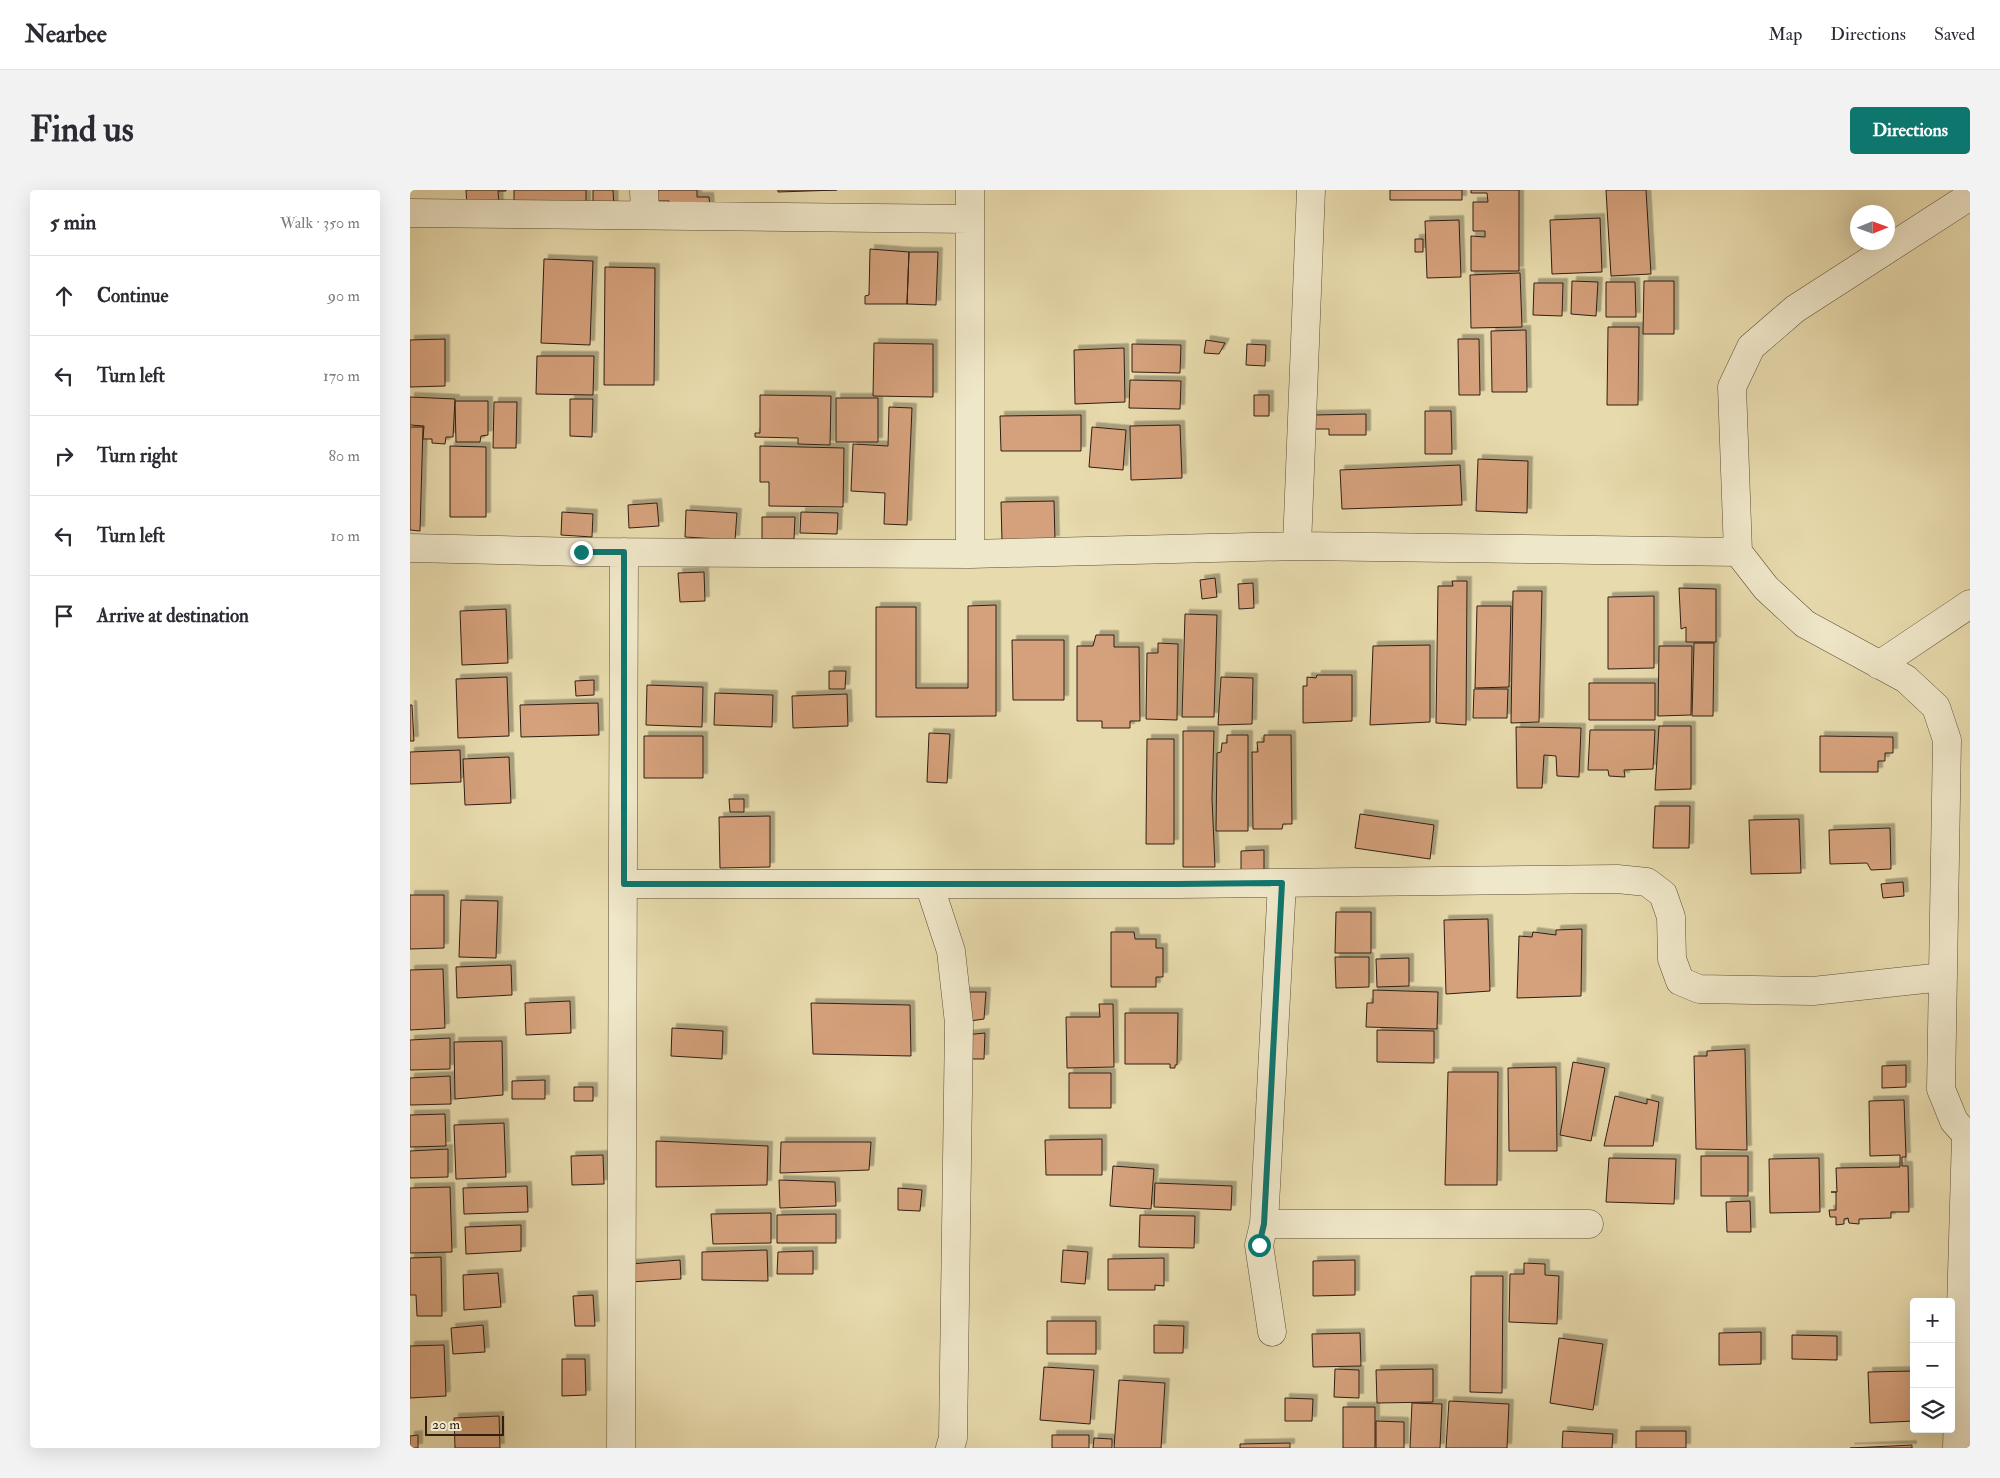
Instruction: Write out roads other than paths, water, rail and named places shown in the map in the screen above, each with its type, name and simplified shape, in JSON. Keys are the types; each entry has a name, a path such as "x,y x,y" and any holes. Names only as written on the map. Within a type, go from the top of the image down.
{"street":[{"path":"970,190 970,554"},
{"path":"1297,546 1311,190"},
{"path":"1957,1448 1968,1138 1954,1121 1941,1089 1947,740 1936,707 1906,680 1805,624 1766,588 1738,552 1732,387 1751,347 1794,309 1970,196"},
{"path":"410,213 644,203 969,219"},
{"path":"410,548 624,552 970,554 1297,546 1738,552"},
{"path":"622,1448 624,552"},
{"path":"1879,665 1969,607"},
{"path":"624,884 1178,884 1617,879 1647,882 1663,894 1671,917 1672,959 1680,981 1699,990 1812,990 1943,977"},
{"path":"1272,1332 1259,1245 1264,1224 1282,883"},
{"path":"929,884 951,950 959,1023 953,1428 950,1448"},
{"path":"1264,1224 1589,1224"}]}
